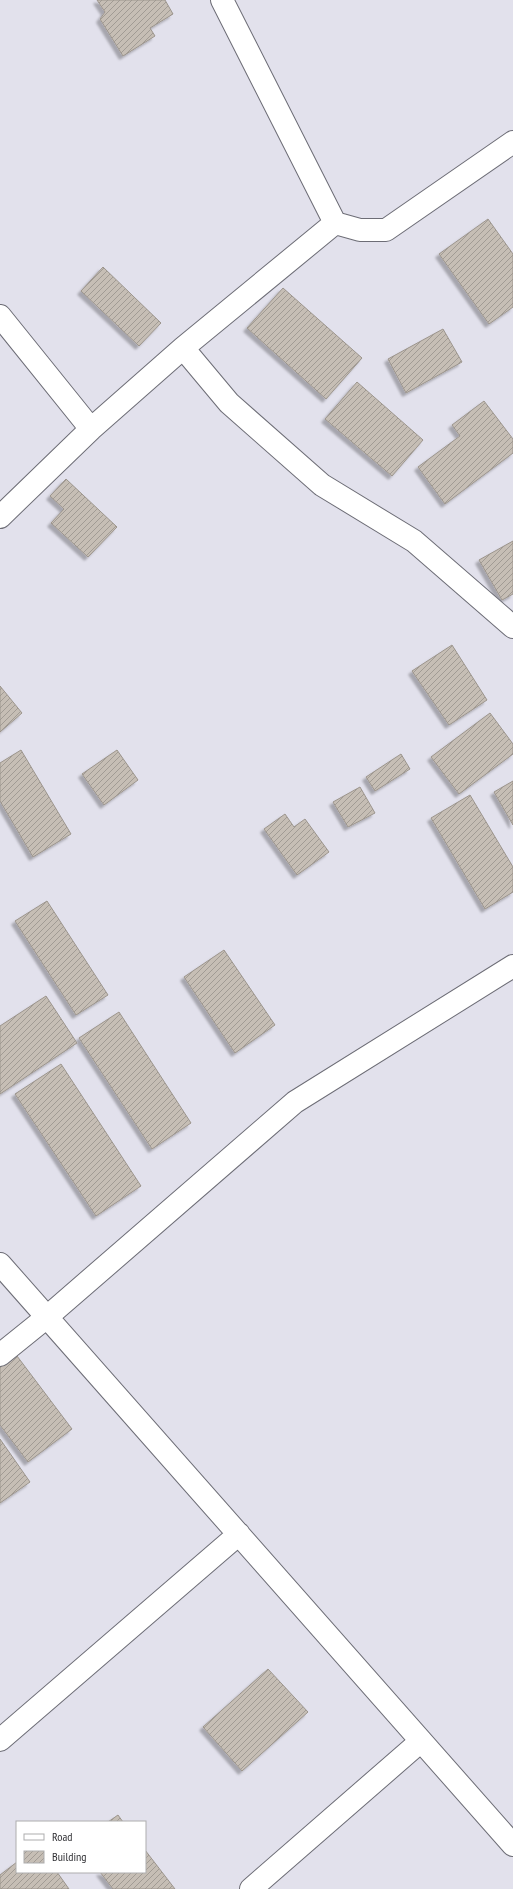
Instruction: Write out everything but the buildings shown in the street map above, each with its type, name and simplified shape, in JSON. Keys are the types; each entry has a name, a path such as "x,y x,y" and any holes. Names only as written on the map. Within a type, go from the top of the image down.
{"street":[{"path":"222,0 335,223 360,230 386,230 513,142"},
{"path":"0,517 91,429 183,348 335,223"},
{"path":"0,316 91,429"},
{"path":"183,348 229,403 322,485 414,542 513,627"},
{"path":"0,1355 48,1317 295,1102 513,966"},
{"path":"0,1264 513,1845"},
{"path":"0,1740 239,1534"},
{"path":"251,1889 421,1741"}]}
